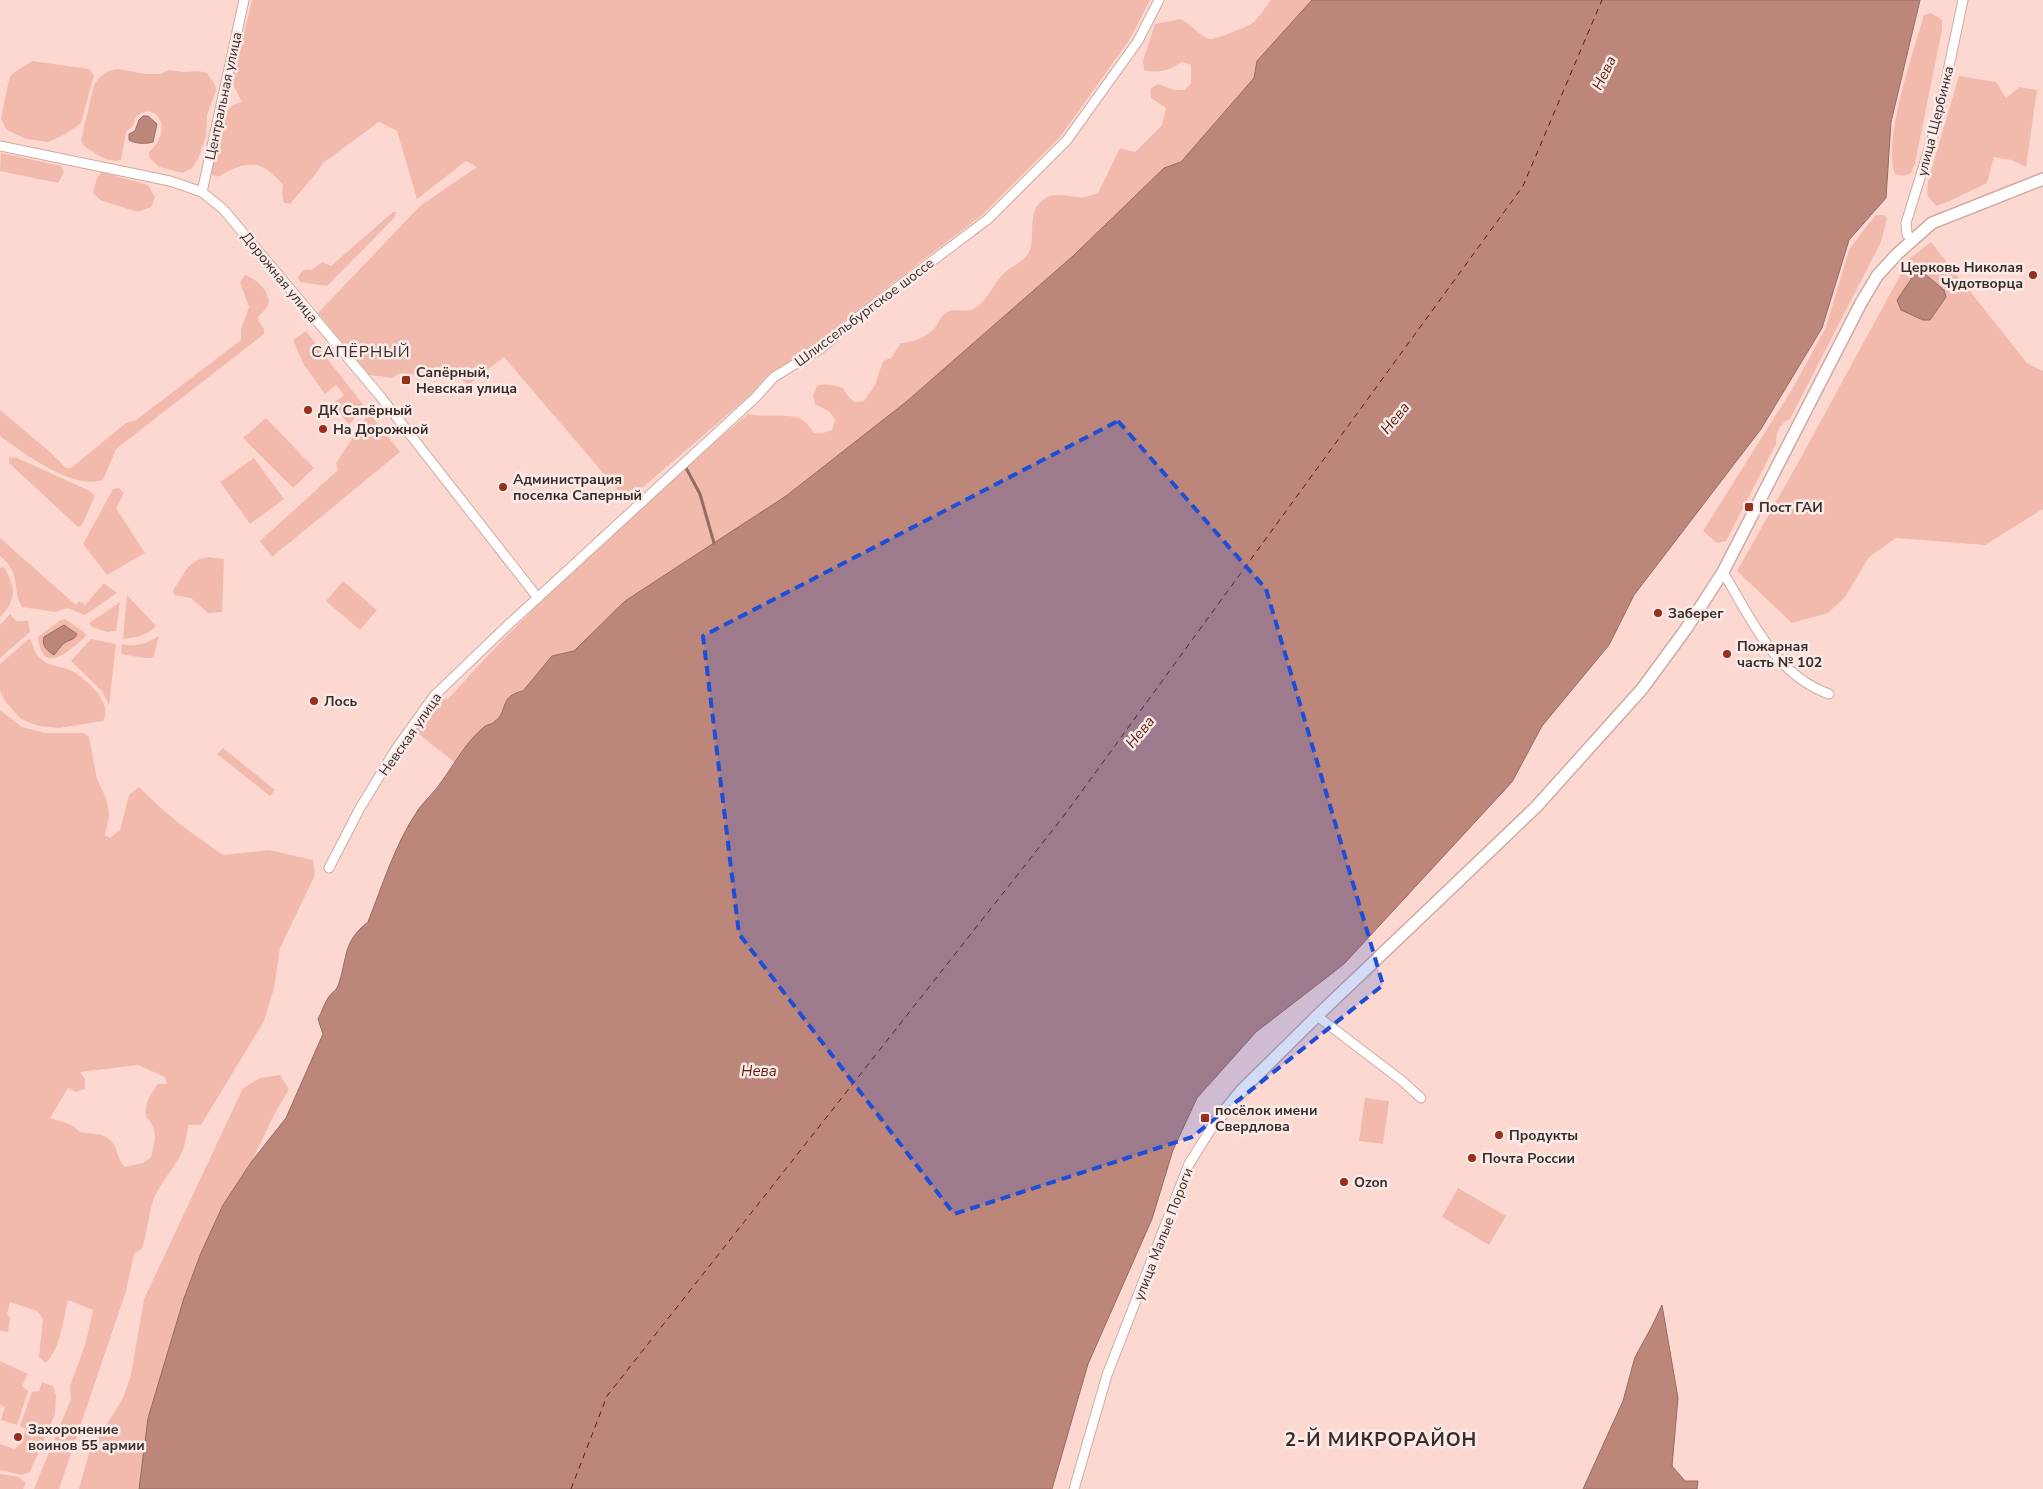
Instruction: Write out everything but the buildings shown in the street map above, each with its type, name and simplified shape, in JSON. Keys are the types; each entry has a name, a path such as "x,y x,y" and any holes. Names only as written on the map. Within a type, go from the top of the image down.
{"street":[{"name":"Центральная улица","path":"202,192 244,0"},
{"name":"Шлиссельбургское шоссе","path":"538,598 755,398 774,377 820,349 858,317 988,219 1067,140 1138,40 1159,0"},
{"name":"улица Щербинка","path":"1912,240 1907,234 1906,223 1937,123 1963,0"},
{"name":"Дорожная улица","path":"0,146 170,181 202,192 223,209 375,390 538,598"},
{"name":"улица Малые Пороги","path":"1074,1489 1107,1375 1189,1164 1214,1124 1242,1090 1317,1016 1536,807 1642,689 1686,630 1723,572 1861,303 1878,276 1912,240 1932,223 2043,179"},
{"path":"1723,572 1765,642 1785,667 1813,688 1829,694"},
{"name":"Невская улица","path":"329,868 360,808 426,706 538,598"},
{"path":"1317,1016 1401,1080 1420,1098"}],"highlighted area":[{"path":"1118,421 1266,589 1383,985 1192,1137 954,1214 739,934 703,636"}],"shaded area":[{"path":"252,0 1150,0 1130,39 1060,137 982,215 855,312 816,346 769,374 749,396 627,501 504,357 468,385 455,374 447,378 400,373 392,378 369,375 318,313 420,206 477,167 466,161 417,199 397,131 379,122 323,163 290,204 284,203 283,185 275,176 260,166 245,165 218,177 210,174 227,111 233,105 241,102 233,85 232,77 236,68"},
{"path":"1271,0 1312,0 1257,61 1254,78 1181,162 1164,168 1073,256 906,402 786,496 625,601 574,651 552,656 523,691 514,693 505,702 503,711 495,722 468,744 454,762 415,731 438,700 448,699 555,587 669,481 748,414 799,418 814,433 832,430 835,420 830,412 815,404 813,395 817,386 830,385 843,388 854,402 864,401 875,385 883,361 891,358 901,343 911,342 926,335 934,329 943,315 949,311 971,310 975,308 986,297 1002,275 1028,254 1031,245 1033,217 1038,205 1043,200 1056,195 1082,197 1098,193 1120,148 1135,152 1162,125 1166,108 1151,98 1150,89 1158,84 1175,90 1185,90 1191,83 1191,65 1182,62 1164,70 1154,72 1144,70 1143,61 1155,24 1181,19 1204,36 1213,39 1254,22"},
{"path":"1931,13 1942,20 1942,30 1915,163 1911,173 1904,176 1895,174 1892,159 1896,118 1924,15"},
{"path":"32,61 89,69 94,75 81,123 64,135 48,142 26,139 7,130 1,119 9,79 12,74"},
{"path":"118,69 146,74 161,74 169,70 207,73 216,90 207,115 206,136 198,159 192,168 183,173 159,167 149,157 149,152 157,143 161,134 161,126 155,114 149,112 143,112 136,117 133,126 126,132 121,160 106,159 83,145 81,140 94,85 104,74"},
{"path":"1959,76 1996,82 2006,98 2019,87 2037,90 2026,167 2011,160 1994,157 1987,183 1936,206 1927,195 1928,181"},
{"path":"1,153 61,166 64,172 58,183 0,171"},
{"path":"102,172 148,185 155,197 151,207 138,212 100,200 93,193 97,178"},
{"path":"393,212 396,212 395,217 327,286 300,282 298,278 300,274 307,269 312,270 322,262 331,266"},
{"path":"1876,215 1884,215 1887,218 1881,242 1790,419 1783,423 1779,429 1776,444 1726,541 1717,543 1703,531 1794,386 1826,327 1849,250"},
{"path":"1931,242 2027,363 2043,371 2043,509 1985,545 1896,538 1869,557 1845,597 1828,613 1792,623 1737,571 1909,259"},
{"path":"245,275 258,283 268,296 268,305 258,317 264,329 264,334 116,449 103,480 91,482 63,475 22,452 0,436 0,410 66,468 71,468 126,423 136,420 241,340 241,329 249,307 240,282"},
{"path":"306,331 364,406 349,425 333,404 344,395 336,385 325,394 304,365 293,340"},
{"path":"369,413 400,452 272,557 260,541 338,470 336,463"},
{"path":"266,418 314,468 293,488 243,438"},
{"path":"9,457 17,458 90,491 94,498 82,525 78,527 9,463"},
{"path":"254,458 284,499 250,524 220,482"},
{"path":"119,488 124,493 116,508 145,553 107,575 83,544 113,489"},
{"path":"0,538 76,605 79,601 85,605 104,583 117,593 85,615 67,608 55,612 22,607 14,575 0,556"},
{"path":"207,557 224,559 222,612 208,613 191,598 174,595 173,590 186,570 194,562"},
{"path":"4,567 11,581 13,593 6,611 0,617 0,568"},
{"path":"343,581 377,610 360,630 326,601"},
{"path":"127,595 156,626 141,636 123,639"},
{"path":"120,602 116,631 107,632 92,627 89,623"},
{"path":"10,614 16,621 28,621 30,632 0,658 0,625"},
{"path":"65,619 84,632 86,636 58,657 51,658 45,656 38,637 59,621"},
{"path":"159,636 153,658 121,654 122,644 141,644"},
{"path":"30,638 41,659 48,664 74,672 92,687 105,707 103,721 59,728 39,726 21,719 4,700 0,690 0,664"},
{"path":"91,639 116,644 109,705 102,691 71,661"},
{"path":"0,710 22,727 45,733 84,733 89,737 97,779 108,807 109,817 105,835 110,838 120,830 129,795 139,787 180,824 224,855 269,850 313,860 315,875 280,948 274,988 264,1021 201,1125 188,1125 181,1154 155,1197 142,1249 134,1254 126,1291 59,1489 34,1489 71,1399 70,1386 85,1345 93,1310 68,1300 58,1341 46,1363 39,1357 43,1319 37,1311 10,1302 7,1314 10,1318 8,1332 0,1331","holes":["138,1065 165,1077 167,1084 158,1084 147,1103 146,1117 153,1126 155,1140 151,1157 143,1163 125,1167 114,1145 108,1138 79,1131 73,1126 50,1118 68,1088 76,1092 85,1089 85,1079 80,1072"]},
{"path":"223,748 275,790 270,796 217,754"},
{"path":"280,1075 289,1089 252,1161 223,1205 201,1253 184,1298 148,1418 139,1489 79,1489 89,1453 123,1398 131,1375 144,1299 243,1088 260,1078"},
{"path":"1365,1098 1389,1101 1383,1144 1359,1141"},
{"path":"1458,1188 1506,1216 1489,1245 1442,1217"},
{"path":"0,1361 28,1374 22,1386 28,1391 17,1425 1,1420 5,1407 0,1405"},
{"path":"42,1382 53,1386 56,1395 55,1414 30,1472 22,1475 0,1470 0,1444 14,1449 22,1443 26,1429 20,1426 32,1392 39,1391"},
{"path":"0,1474 19,1477 26,1483 23,1489 0,1489"}],"water":[{"name":"Нева","path":"1312,0 1920,0 1891,122 1886,198 1849,240 1822,328 1761,429 1634,595 1609,645 1542,726 1512,782 1344,964 1256,1032 1197,1098 1173,1150 1152,1219 1088,1364 1052,1489 139,1489 148,1418 184,1298 201,1253 223,1205 252,1161 286,1118 323,1034 318,1019 328,998 338,986 347,951 354,936 368,922 403,836 418,810 439,785 466,746 486,725 493,723 499,718 507,700 515,693 523,691 552,656 574,651 625,601 786,496 906,402 1073,256 1164,168 1181,162 1254,78 1257,61"},
{"path":"143,116 148,116 157,124 153,142 141,143 129,140 129,134 135,131 139,120"},
{"path":"1925,274 1944,290 1946,297 1930,320 1923,320 1901,310 1897,300 1914,275"},
{"path":"64,625 77,634 74,638 63,644 54,655 44,646 44,637"},
{"path":"1662,1305 1678,1398 1672,1466 1685,1481 1698,1481 1697,1489 1583,1489 1623,1401 1635,1357"}],"waterway":[{"path":"685,466 700,494 714,543"}],"ferry route":[{"path":"571,1489 607,1396 1063,817 1523,186 1602,0"}],"place":[{"name":"Церковь Николая Чудотворца","path":"2033,275"},
{"name":"Сапёрный, Невская улица","path":"406,380"},
{"name":"ДК Сапёрный","path":"308,410"},
{"name":"На Дорожной","path":"323,429"},
{"name":"Администрация поселка Саперный","path":"503,487"},
{"name":"Пост ГАИ","path":"1749,507"},
{"name":"Заберег","path":"1658,613"},
{"name":"Пожарная часть № 102","path":"1727,654"},
{"name":"Лось","path":"314,701"},
{"name":"посёлок имени Свердлова","path":"1205,1118"},
{"name":"Продукты","path":"1499,1135"},
{"name":"Почта России","path":"1472,1158"},
{"name":"Ozon","path":"1344,1182"},
{"name":"Захоронение воинов 55 армии","path":"18,1437"}],"district":[{"name":"САПЁРНЫЙ","path":"361,351"},
{"name":"2-Й МИКРОРАЙОН","path":"1381,1439"}]}
